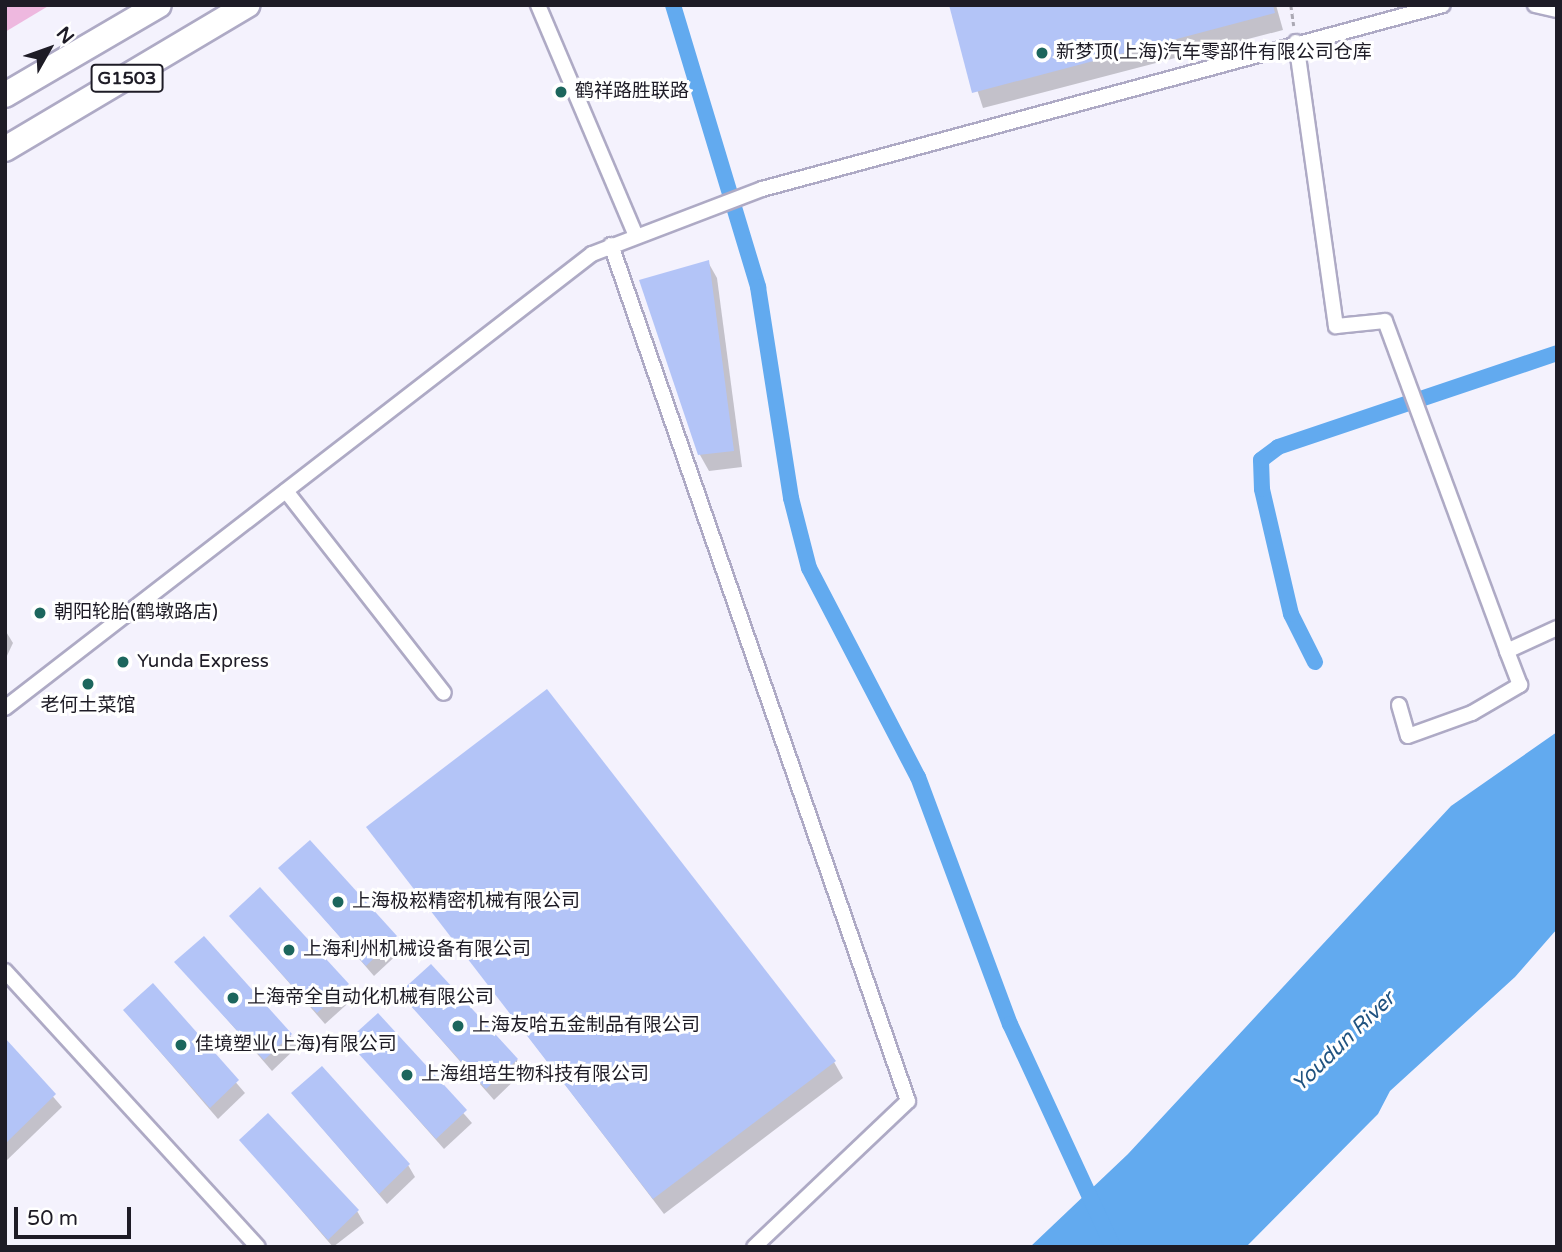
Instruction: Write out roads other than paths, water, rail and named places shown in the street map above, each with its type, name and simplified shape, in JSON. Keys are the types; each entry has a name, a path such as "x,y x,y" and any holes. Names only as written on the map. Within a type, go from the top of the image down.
{"highway":[{"name":"G1503","path":"5,95 159,5"},
{"name":"G1503","path":"5,149 248,5"}],"street":[{"path":"538,5 635,233"},
{"path":"5,708 611,245 635,233 762,189 1296,42 1443,5"},
{"path":"1535,5 1557,10"},
{"path":"1296,42 1336,327 1385,321 1520,685 1472,713 1408,736 1399,705"},
{"path":"611,245 908,1101 754,1247"},
{"path":"286,491 444,693"},
{"path":"1507,651 1557,628"},
{"path":"5,971 258,1247"}],"water":[{"name":"Youdun River","path":"1557,732 1557,929 1515,977 1390,1091 1378,1114 1246,1247 1030,1247 1128,1154 1451,806"}],"waterway":[{"path":"673,5 758,287 791,498 809,568 918,777 1010,1024 1113,1247"},
{"path":"1315,662 1291,614 1262,489 1261,460 1278,447 1557,353"}],"place":[{"name":"新梦顶(上海)汽车零部件有限公司仓库","path":"1042,53"},
{"name":"鹤祥路胜联路","path":"561,92"},
{"name":"朝阳轮胎(鹤墩路店)","path":"40,613"},
{"name":"Yunda Express","path":"123,662"},
{"name":"老何土菜馆","path":"88,684"},
{"name":"上海极崧精密机械有限公司","path":"338,902"},
{"name":"上海利州机械设备有限公司","path":"289,950"},
{"name":"上海帝全自动化机械有限公司","path":"233,998"},
{"name":"上海友哈五金制品有限公司","path":"458,1026"},
{"name":"佳境塑业(上海)有限公司","path":"181,1045"},
{"name":"上海组培生物科技有限公司","path":"407,1075"}]}
